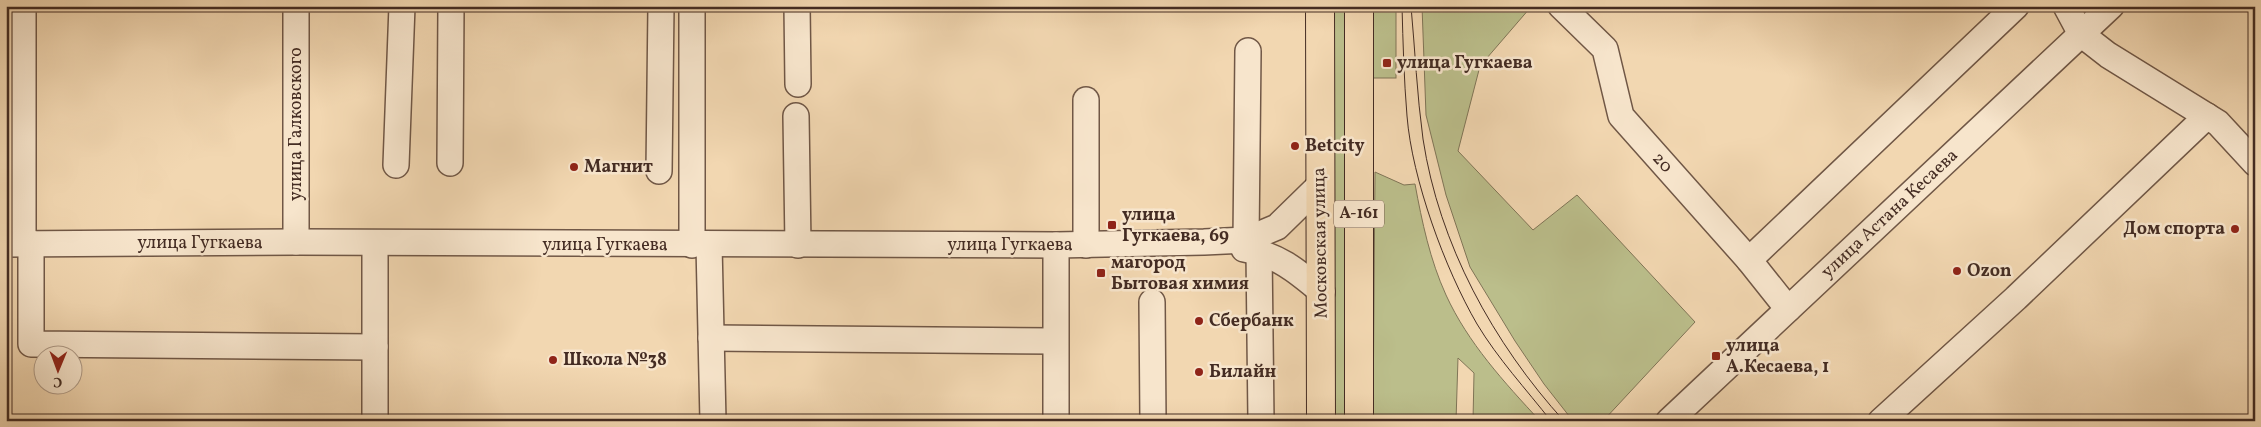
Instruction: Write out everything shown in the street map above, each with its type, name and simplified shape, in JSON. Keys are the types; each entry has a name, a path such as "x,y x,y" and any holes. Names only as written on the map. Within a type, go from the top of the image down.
{"highway":[{"name":"Московская улица","path":"1320,6 1321,421"},
{"name":"Московская улица","path":"1359,6 1359,421"}],"street":[{"path":"23,6 20,244 31,344 375,347"},
{"name":"улица Галковского","path":"296,6 296,242"},
{"path":"396,165 402,6"},
{"path":"450,163 451,6"},
{"path":"659,171 661,6"},
{"path":"692,6 700,245 711,338 713,421"},
{"path":"797,6 798,84"},
{"name":"20","path":"1561,6 1606,49 1621,116 1749,260 1788,309"},
{"path":"1749,260 2016,6"},
{"path":"2066,6 2081,34 2108,55 2218,123 2255,163"},
{"name":"улица Астана Кесаева","path":"1669,421 2111,6"},
{"path":"1248,51 1252,246 1261,421"},
{"path":"1086,100 1086,246"},
{"path":"796,116 798,245"},
{"path":"1881,421 2016,298 2207,116"},
{"path":"1252,246 1277,227 1320,186"},
{"name":"улица Гугкаева","path":"20,244 296,242 375,244 1086,246 1204,242 1252,246 1288,264 1322,292"},
{"path":"375,244 375,421"},
{"path":"1056,246 1056,421"},
{"path":"1152,302 1153,421"},
{"path":"711,338 1056,341"}],"green space":[{"path":"1330,6 1345,6 1347,421 1329,421"},
{"path":"1365,6 1396,6 1396,78 1365,78"},
{"path":"1422,6 1530,8 1480,66 1458,151 1533,230 1577,195 1695,322 1603,421 1573,421 1544,384 1515,341 1470,267 1446,195 1426,115"},
{"path":"1375,172 1404,185 1415,184 1431,255 1440,282 1455,313 1476,346 1513,392 1540,421 1473,421 1474,373 1458,358 1456,421 1373,421"}],"tram line":[{"path":"1402,6 1405,89 1410,141 1423,195 1442,251 1465,302 1485,337 1551,421"},
{"path":"1411,6 1423,139 1431,178 1456,254 1492,325 1514,359 1564,421"}],"place":[{"name":"улица Гугкаева","path":"1387,63"},
{"name":"Betcity","path":"1295,146"},
{"name":"Магнит","path":"574,167"},
{"name":"улица Гугкаева, 69","path":"1112,225"},
{"name":"Дом спорта","path":"2235,229"},
{"name":"Ozon","path":"1957,271"},
{"name":"магород Бытовая химия","path":"1101,273"},
{"name":"Сбербанк","path":"1199,321"},
{"name":"улица А.Кесаева, 1","path":"1716,356"},
{"name":"Школа №38","path":"553,360"},
{"name":"Билайн","path":"1199,372"}]}
